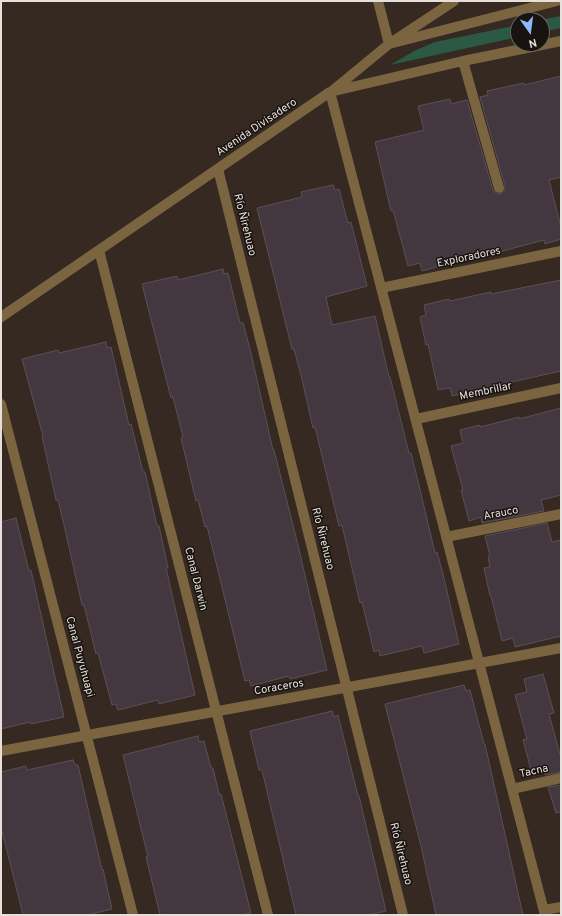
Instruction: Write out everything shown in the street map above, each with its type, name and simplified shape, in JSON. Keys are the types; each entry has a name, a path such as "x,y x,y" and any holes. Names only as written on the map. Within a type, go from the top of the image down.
{"street":[{"path":"378,1 389,44"},
{"path":"454,1 389,44 330,92 544,913 561,907"},
{"path":"389,44 557,1"},
{"name":"Avenida Divisadero","path":"1,317 330,92 463,61 561,41"},
{"path":"463,61 499,188"},
{"name":"Río Ñirehuao","path":"218,169 403,915"},
{"name":"Canal Darwin","path":"99,250 268,915"},
{"name":"Exploradores","path":"381,288 561,251"},
{"name":"Membrillar","path":"416,420 561,388"},
{"name":"Canal Puyuhuapi","path":"1,404 133,915"},
{"name":"Arauco","path":"446,537 561,514"},
{"name":"Coraceros","path":"1,751 561,648"},
{"name":"Tacna","path":"512,789 561,778"}],"green space":[{"path":"561,16 561,28 550,30 550,18"},
{"path":"510,27 510,39 390,65 416,50 435,42"}],"building":[{"path":"561,76 561,177 549,180 561,227 561,239 545,244 544,240 499,252 498,250 422,271 420,263 408,266 393,210 391,211 375,142 424,130 418,106 450,99 451,104 467,100 493,190 497,194 501,194 505,190 505,186 480,97 488,95 487,91 524,83 524,85"},
{"path":"333,185 335,190 339,189 348,223 351,222 367,286 326,297 332,325 375,316 389,377 409,453 411,453 435,553 437,552 444,578 459,644 424,653 422,646 380,656 379,650 374,652 362,602 360,603 342,525 339,526 315,427 313,428 301,375 294,349 292,349 257,208 302,197 301,192"},
{"path":"223,269 224,274 228,273 240,323 243,323 250,349 327,670 290,679 289,676 251,686 249,680 245,681 207,526 205,527 198,500 196,501 181,438 183,437 173,397 171,398 142,284 177,276 178,280"},
{"path":"561,280 561,371 452,396 450,388 438,390 428,344 426,345 420,317 426,315 424,305 449,299 450,301 491,292 491,294"},
{"path":"106,342 107,348 111,347 129,425 131,424 143,472 145,472 157,526 159,526 168,568 166,568 195,695 159,704 158,700 118,710 116,704 112,705 98,653 96,654 84,605 82,605 58,500 56,500 43,436 22,359 58,350 59,353"},
{"path":"561,408 561,495 541,500 544,511 482,523 481,517 469,521 461,490 463,490 451,446 463,443 460,430 480,425 480,427 519,417 519,419"},
{"path":"16,518 29,571 31,570 64,717 31,724 30,722 1,729 1,522"},
{"path":"547,523 552,542 561,540 561,636 515,647 513,638 502,641 484,568 490,567 488,557 490,556 485,536"},
{"path":"543,674 554,713 549,714 561,758 561,772 545,775 543,767 531,770 523,740 527,739 515,695 527,692 524,679"},
{"path":"464,685 466,691 470,690 485,744 523,915 436,915 421,846 385,704"},
{"path":"332,711 334,717 338,715 386,911 369,915 296,915 262,770 259,770 250,731"},
{"path":"198,736 199,742 204,741 211,768 213,768 219,794 221,794 251,913 242,915 160,915 146,857 148,857 123,755"},
{"path":"73,760 75,765 78,765 112,909 87,915 23,915 1,827 1,772 26,766 27,770"},
{"path":"561,785 561,812 556,813 548,787"}]}
